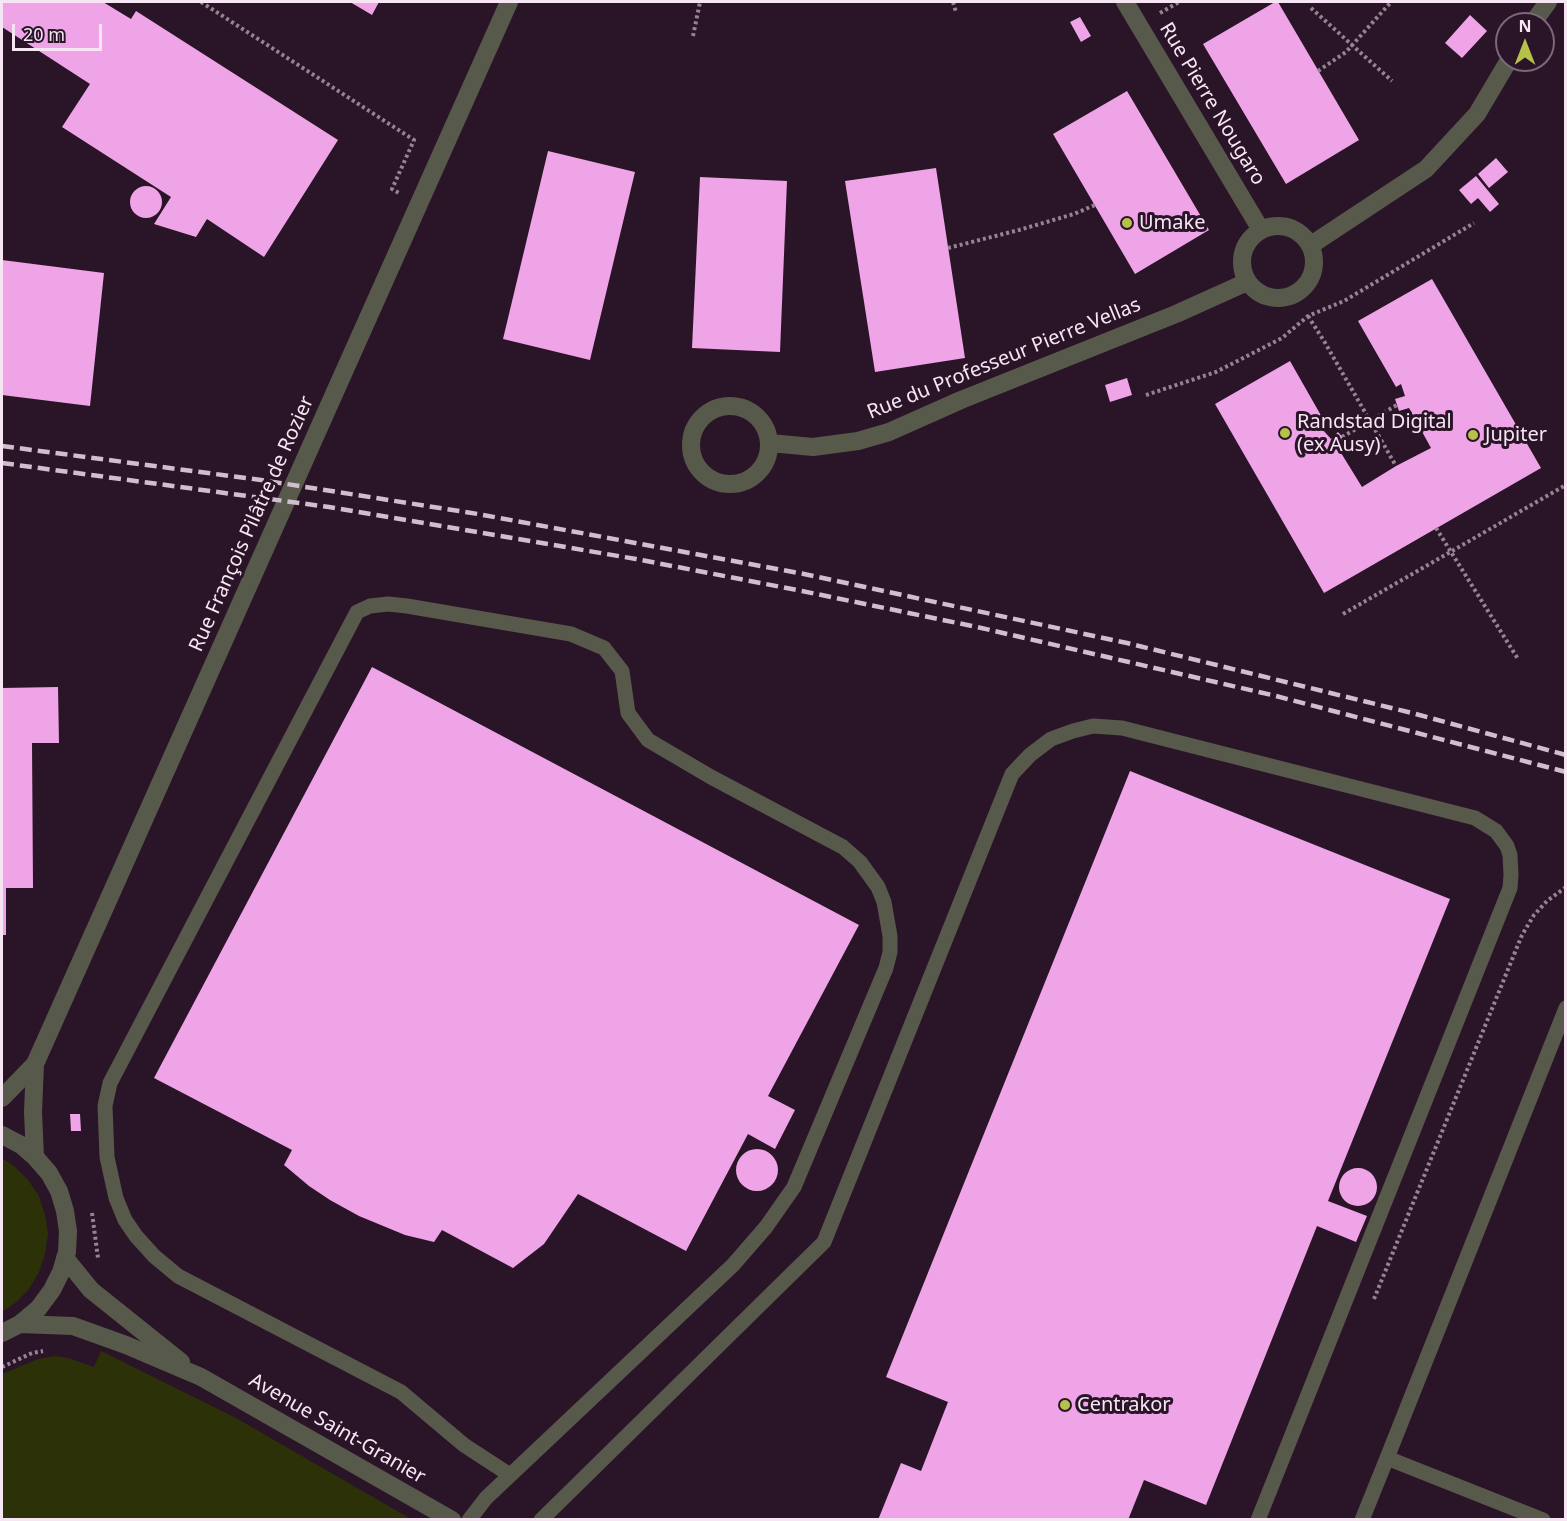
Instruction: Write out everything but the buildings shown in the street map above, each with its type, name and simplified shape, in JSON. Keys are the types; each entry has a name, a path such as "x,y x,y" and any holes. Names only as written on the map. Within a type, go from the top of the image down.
{"street":[{"name":"Rue François Pilâtre de Rozier","path":"2,1098 35,1064 509,2"},
{"name":"Rue Pierre Nougaro","path":"1125,2 1261,230"},
{"path":"1311,245 1426,169 1477,114 1502,72"},
{"path":"1270,226 1288,227 1303,235 1311,245 1315,258 1313,275 1306,286 1296,294 1283,298 1272,298 1255,291 1247,282 1242,268 1242,254 1249,240 1261,230 1270,226"},
{"name":"Rue du Professeur Pierre Vellas","path":"770,443 813,447 858,441 889,432 960,400 1176,314 1247,282"},
{"path":"735,406 748,410 759,419 770,443 768,457 762,469 752,478 740,484 727,485 714,482 704,475 691,454 694,429 701,418 723,407 735,406"},
{"name":"Rue François Pilâtre de Rozier","path":"35,1064 33,1112 35,1157"},
{"path":"2,1135 21,1145 35,1157 54,1182 65,1210 68,1231 65,1258 52,1290 38,1309 20,1324 2,1333"},
{"name":"Avenue Saint-Granier","path":"65,1258 91,1290 201,1377"},
{"name":"Avenue Saint-Granier","path":"20,1324 73,1326 126,1345 201,1377 452,1520"}],"lane":[{"path":"469,1520 486,1498 733,1265 766,1227 794,1187 886,968 890,952 888,921 884,902 874,880 860,862 843,847 711,777 648,740 628,713 621,671 604,648 571,634 407,606 388,604 370,606 357,612 110,1083 105,1107 107,1157 116,1198 125,1220 154,1256 178,1276 400,1392 464,1445 510,1475"},
{"path":"541,1520 824,1242 1012,774 1030,755 1051,739 1073,730 1093,726 1122,729 1475,818 1503,838 1509,855 1511,875 1509,888 1258,1520"},
{"path":"1362,1520 1566,1008"},
{"path":"1387,1458 1544,1520"}],"path":[{"path":"201,2 414,140 393,189 402,195"},
{"path":"693,36 700,2"},
{"path":"953,2 956,12"},
{"path":"1318,70 1346,52 1391,2"},
{"path":"1311,8 1392,81"},
{"path":"948,248 1074,214 1095,205"},
{"path":"1146,395 1216,372 1282,338 1308,316 1344,301 1474,223"},
{"path":"1308,316 1396,466"},
{"path":"1342,437 1397,405"},
{"path":"1343,614 1566,485"},
{"path":"1436,528 1518,659"},
{"path":"1369,1310 1522,935 1534,915 1547,901 1566,887"},
{"path":"2,1367 32,1353 47,1351"}],"green space":[{"path":"2,1158 28,1180 39,1196 48,1234 39,1272 29,1289 2,1312"},
{"path":"101,1351 236,1418 411,1519 2,1519 2,1374 38,1359 54,1356 94,1367"}],"railway":[{"path":"2,446 261,480 478,514 804,574 1127,643 1412,713 1566,755"},
{"path":"2,463 329,507 636,559 802,591 977,627 1276,696 1566,772"}],"place":[{"name":"Umake","path":"1127,223"},
{"name":"Randstad Digital (ex Ausy)","path":"1285,433"},
{"name":"Jupiter","path":"1473,435"},
{"name":"Centrakor","path":"1065,1405"}]}
